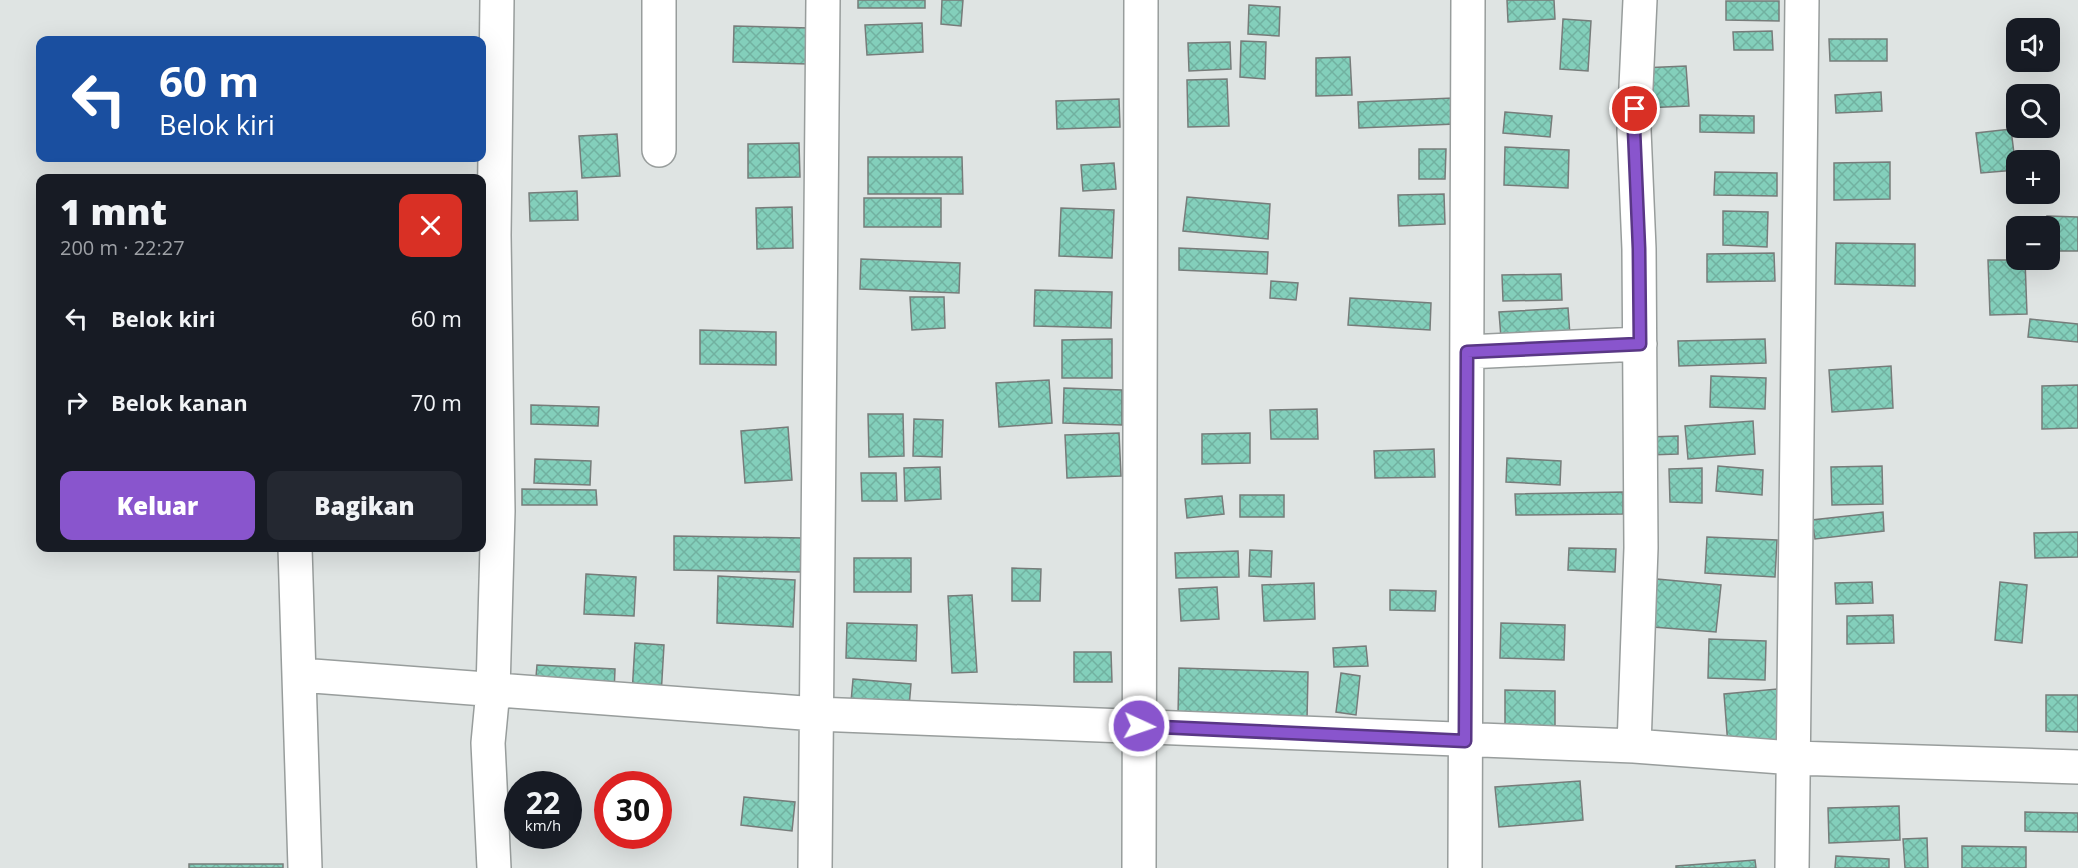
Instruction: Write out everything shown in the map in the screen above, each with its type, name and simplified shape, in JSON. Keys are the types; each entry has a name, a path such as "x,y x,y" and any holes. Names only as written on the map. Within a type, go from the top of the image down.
{"street":[{"path":"494,868 488,743 493,690 498,511 494,236 497,0"},
{"path":"659,0 659,150"},
{"path":"815,868 824,0"},
{"path":"1139,868 1141,0"},
{"path":"1465,868 1468,0"},
{"path":"1634,746 1641,548 1639,249 1634,130 1640,0"},
{"path":"1792,868 1802,0"},
{"path":"1467,352 1640,344"},
{"path":"295,552 305,868"},
{"path":"300,675 816,714 1634,746 1794,758 2078,767"}],"building":[{"path":"858,0 925,0 925,8 858,8"},
{"path":"942,0 963,0 961,26 941,24"},
{"path":"1507,0 1554,0 1555,19 1508,22"},
{"path":"1726,1 1779,1 1779,21 1726,20"},
{"path":"1249,5 1280,7 1279,36 1248,34"},
{"path":"1563,19 1591,21 1588,71 1560,69"},
{"path":"922,23 923,52 867,55 865,25"},
{"path":"734,26 809,28 808,64 733,62"},
{"path":"1772,31 1773,50 1734,50 1733,32"},
{"path":"1829,39 1887,39 1887,61 1830,61"},
{"path":"1241,41 1266,42 1265,79 1240,77"},
{"path":"1230,42 1231,69 1189,71 1188,43"},
{"path":"1350,57 1352,95 1316,96 1316,58"},
{"path":"1686,66 1689,106 1643,108 1641,68"},
{"path":"1227,79 1229,126 1188,127 1187,80"},
{"path":"1881,92 1882,111 1836,113 1835,95"},
{"path":"1453,98 1455,124 1359,128 1358,102"},
{"path":"1119,99 1120,127 1057,129 1056,101"},
{"path":"1505,112 1552,116 1550,137 1503,133"},
{"path":"1700,115 1754,116 1754,133 1700,132"},
{"path":"2006,130 2006,138 2012,138 2014,150 2006,150 2006,171 1981,173 1976,133"},
{"path":"617,134 620,176 582,178 579,136"},
{"path":"799,143 800,177 748,178 748,144"},
{"path":"1505,147 1569,150 1568,188 1504,185"},
{"path":"1419,149 1446,149 1445,179 1419,179"},
{"path":"868,157 962,157 963,194 868,194"},
{"path":"1890,162 1890,199 1834,200 1834,163"},
{"path":"1114,163 1116,189 1083,191 1081,165"},
{"path":"1715,172 1777,173 1777,196 1714,195"},
{"path":"577,191 578,220 530,221 529,193"},
{"path":"1444,194 1445,224 1399,226 1398,195"},
{"path":"1187,197 1270,204 1268,239 1183,231"},
{"path":"864,198 941,198 941,227 864,227"},
{"path":"792,207 793,248 757,249 756,208"},
{"path":"1061,208 1114,210 1112,258 1059,256"},
{"path":"1723,211 1768,212 1767,247 1723,245"},
{"path":"2060,216 2078,217 2078,251 2060,251"},
{"path":"1836,243 1915,244 1915,286 1835,284"},
{"path":"1179,248 1268,252 1267,274 1179,270"},
{"path":"1774,253 1775,281 1707,282 1707,254"},
{"path":"861,259 960,263 959,293 860,289"},
{"path":"1988,260 2006,260 2006,270 2025,270 2027,314 1990,315"},
{"path":"1561,274 1562,300 1503,301 1502,275"},
{"path":"1271,281 1298,283 1296,300 1270,298"},
{"path":"1035,290 1112,292 1111,328 1034,326"},
{"path":"910,297 944,297 945,328 912,330"},
{"path":"1350,298 1431,303 1430,330 1348,325"},
{"path":"1568,308 1570,335 1501,338 1499,312"},
{"path":"2030,319 2078,324 2078,342 2028,337"},
{"path":"700,330 776,332 776,365 700,364"},
{"path":"1112,339 1112,378 1062,378 1062,340"},
{"path":"1765,339 1766,363 1679,366 1678,341"},
{"path":"1891,366 1893,408 1832,412 1829,370"},
{"path":"1711,376 1766,378 1765,409 1710,407"},
{"path":"1049,380 1052,423 999,427 996,383"},
{"path":"2078,385 2078,428 2042,429 2042,386"},
{"path":"1064,388 1122,390 1122,425 1063,423"},
{"path":"531,405 599,407 598,426 531,424"},
{"path":"1317,409 1318,439 1271,439 1270,410"},
{"path":"868,414 903,414 904,456 869,457"},
{"path":"914,419 943,420 942,457 913,456"},
{"path":"1753,421 1755,454 1688,459 1685,426"},
{"path":"788,427 792,480 745,483 741,431"},
{"path":"1119,433 1121,476 1067,478 1065,435"},
{"path":"1250,433 1250,463 1202,464 1202,434"},
{"path":"1678,436 1678,454 1648,455 1647,437"},
{"path":"1434,449 1435,477 1375,478 1374,451"},
{"path":"1507,458 1561,461 1560,485 1506,482"},
{"path":"535,459 591,461 590,485 534,483"},
{"path":"1718,466 1763,470 1762,495 1716,491"},
{"path":"1882,466 1883,504 1832,505 1831,467"},
{"path":"940,467 941,499 905,501 904,468"},
{"path":"1702,468 1702,503 1670,502 1669,469"},
{"path":"861,473 896,473 897,501 862,501"},
{"path":"522,489 596,490 597,505 522,505"},
{"path":"1623,492 1623,514 1516,515 1515,494"},
{"path":"1240,495 1284,495 1284,517 1240,517"},
{"path":"1222,496 1224,514 1187,518 1185,499"},
{"path":"1883,512 1884,531 1815,539 1812,520"},
{"path":"2078,532 2078,557 2035,558 2034,533"},
{"path":"674,536 803,538 803,572 674,570"},
{"path":"1707,537 1777,540 1775,577 1705,573"},
{"path":"1569,548 1616,549 1615,572 1568,570"},
{"path":"1250,550 1272,551 1271,577 1249,576"},
{"path":"1238,551 1239,577 1176,578 1175,553"},
{"path":"854,558 911,558 911,592 854,592"},
{"path":"1012,568 1041,569 1040,601 1012,601"},
{"path":"586,574 636,577 634,616 584,614"},
{"path":"718,576 795,580 793,627 717,623"},
{"path":"1657,579 1721,585 1716,632 1653,627"},
{"path":"1872,582 1873,603 1836,604 1835,583"},
{"path":"2000,582 2027,585 2022,643 1995,640"},
{"path":"1314,583 1315,619 1264,621 1262,585"},
{"path":"1217,587 1219,619 1181,621 1179,589"},
{"path":"1390,590 1436,591 1435,611 1390,610"},
{"path":"972,595 977,672 952,673 948,596"},
{"path":"1893,615 1894,643 1847,644 1847,616"},
{"path":"847,623 917,625 916,661 846,658"},
{"path":"1501,623 1565,625 1564,660 1500,658"},
{"path":"1709,639 1766,641 1765,680 1708,678"},
{"path":"635,643 664,645 661,696 632,694"},
{"path":"1366,646 1368,666 1334,667 1333,648"},
{"path":"1074,652 1111,652 1112,682 1074,682"},
{"path":"537,665 615,669 614,693 535,689"},
{"path":"1179,668 1308,672 1307,720 1178,715"},
{"path":"1341,673 1360,676 1356,715 1336,712"},
{"path":"853,679 911,684 909,707 851,702"},
{"path":"1777,689 1782,741 1728,746 1724,694"},
{"path":"1505,690 1555,691 1555,728 1505,727"},
{"path":"2046,695 2078,695 2078,732 2046,731"},
{"path":"1580,781 1583,820 1499,827 1495,787"},
{"path":"744,797 795,802 792,831 741,825"},
{"path":"1899,806 1900,840 1829,843 1828,808"},
{"path":"2025,812 2078,813 2078,832 2025,831"},
{"path":"1927,838 1928,868 1905,868 1903,839"},
{"path":"1962,846 2026,847 2026,868 1962,868"},
{"path":"1836,856 1889,859 1889,868 1835,868"},
{"path":"1755,860 1756,868 1676,868 1676,866"},
{"path":"189,864 283,864 283,868 189,868"}],"route":[{"path":"1139,726 1465,741 1467,352 1640,344 1635,109"}]}
